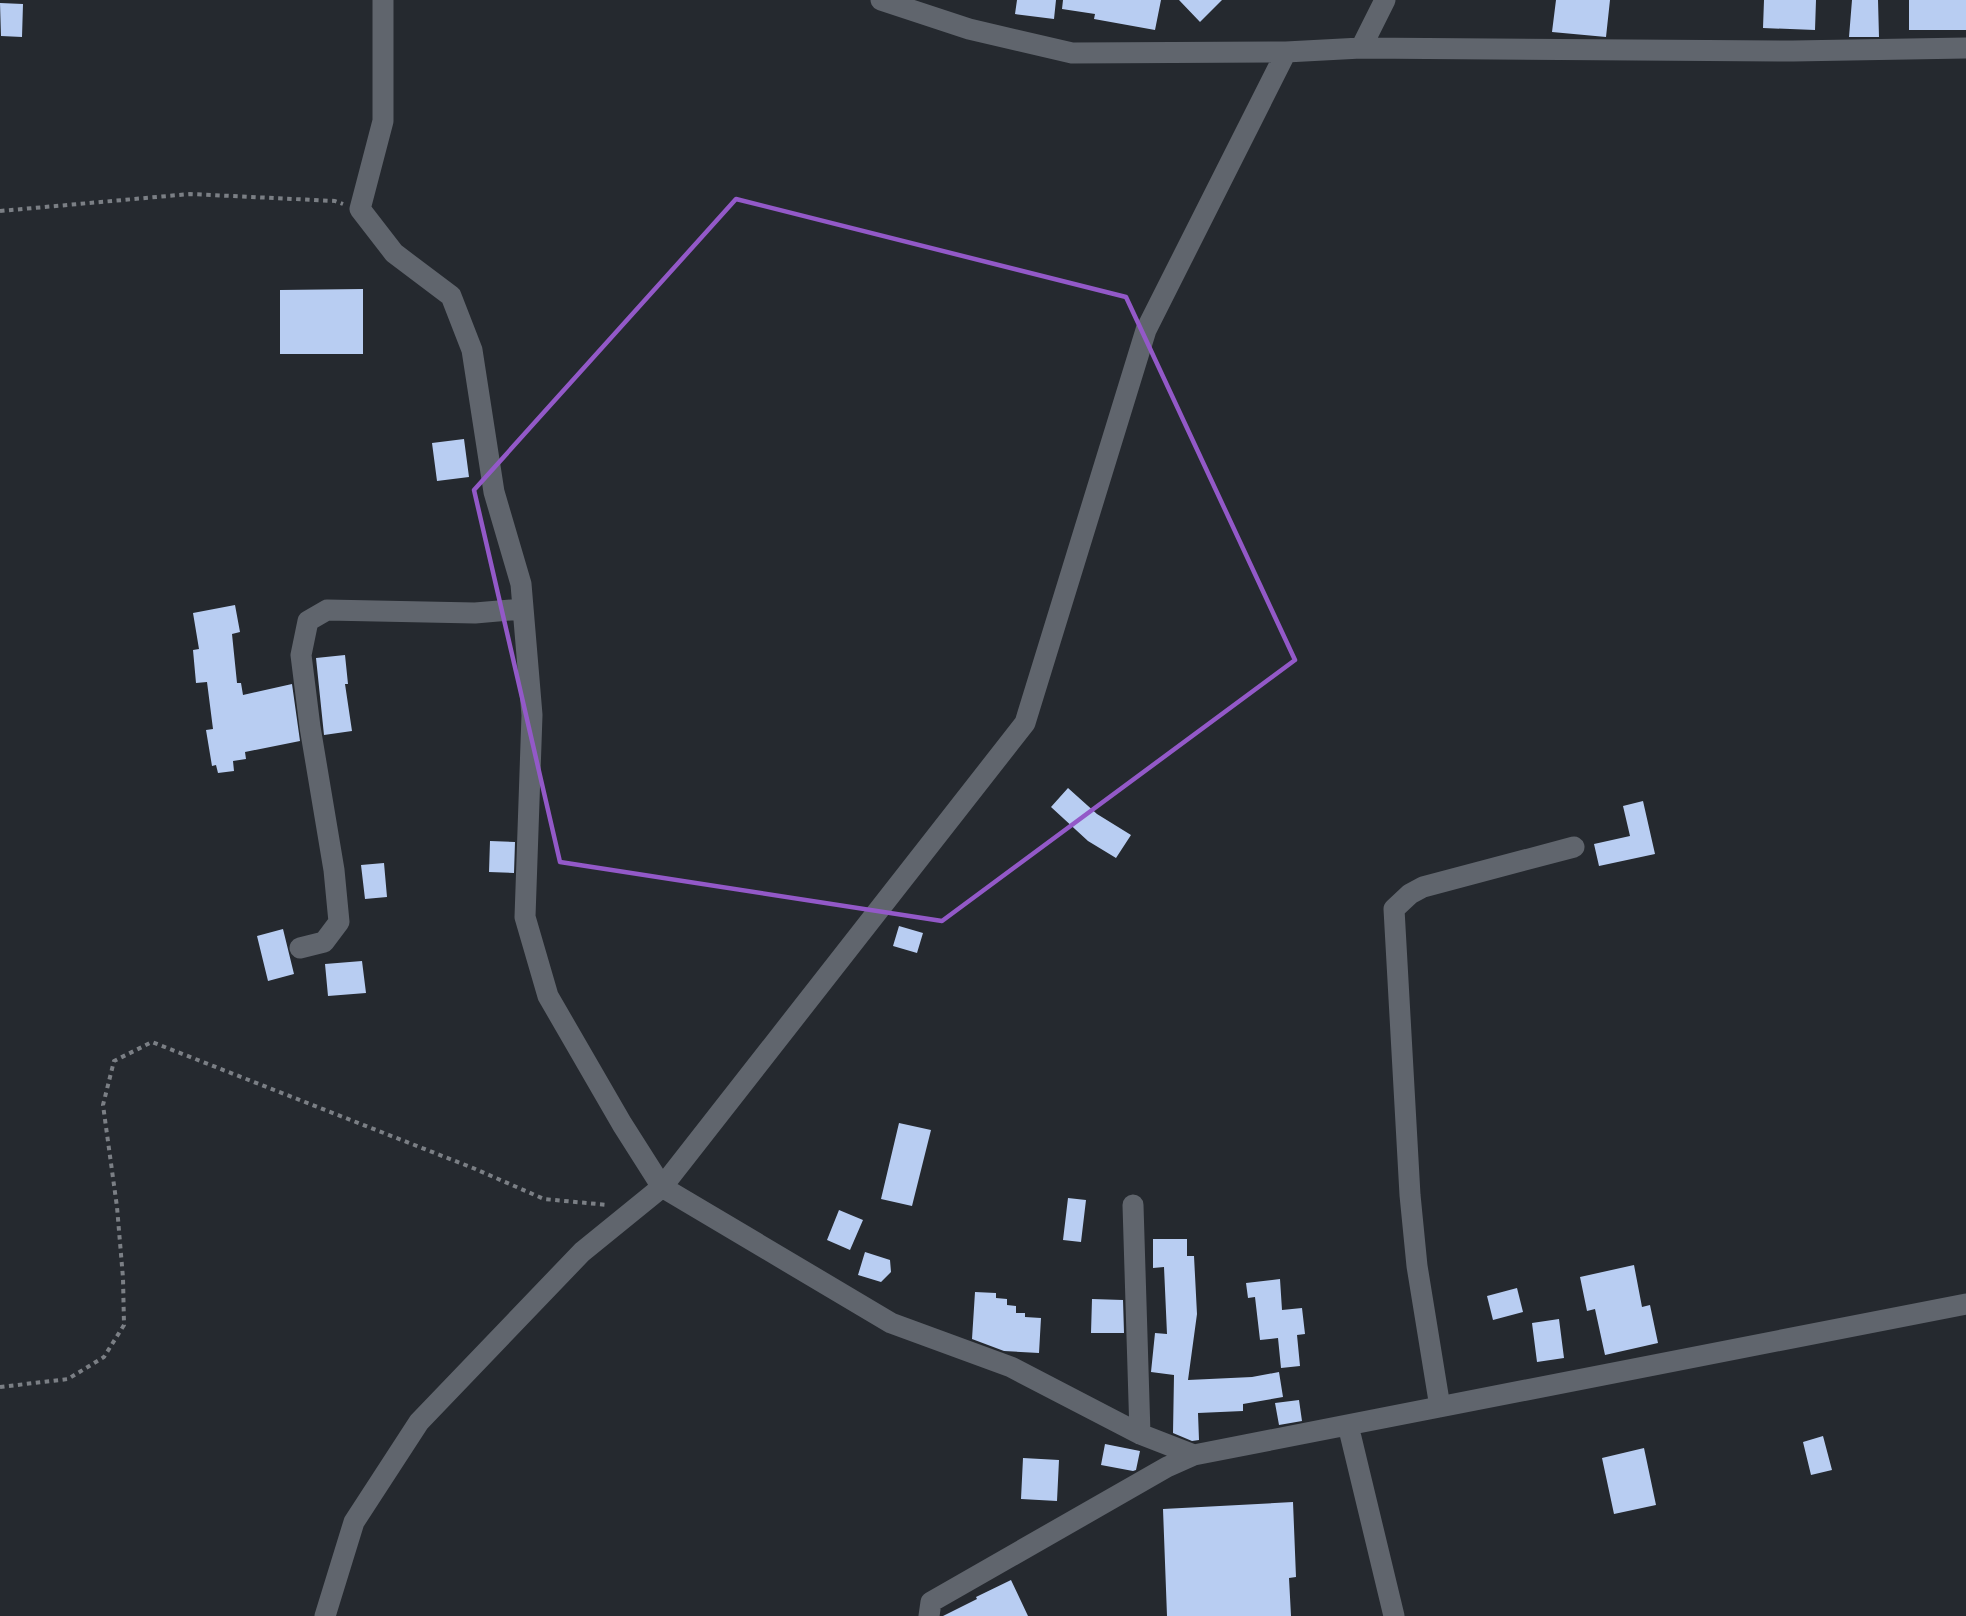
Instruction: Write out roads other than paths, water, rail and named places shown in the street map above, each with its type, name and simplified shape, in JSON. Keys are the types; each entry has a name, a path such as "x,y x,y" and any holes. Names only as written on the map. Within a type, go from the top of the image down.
{"street":[{"path":"383,0 383,121 360,209 394,253 451,296 472,350 494,492 521,584 532,715 525,916 548,996 621,1124 662,1187 891,1323 1011,1367 1140,1434 1194,1455"},
{"path":"881,0 969,28 1072,53 1286,52 1361,48 1793,51 1966,48"},
{"path":"1361,48 1385,0"},
{"path":"325,1616 354,1522 419,1422 582,1251 662,1187 1025,723 1146,330 1286,52"},
{"path":"300,948 324,942 339,922 334,870 309,727 301,655 308,621 327,610 475,613 523,609"},
{"path":"1440,1407 1417,1266 1410,1194 1394,909 1410,894 1423,886 1574,847"},
{"path":"1133,1205 1140,1434"},
{"path":"929,1616 931,1602 1167,1467 1194,1455 1966,1304"},
{"path":"1348,1425 1394,1616"}]}
